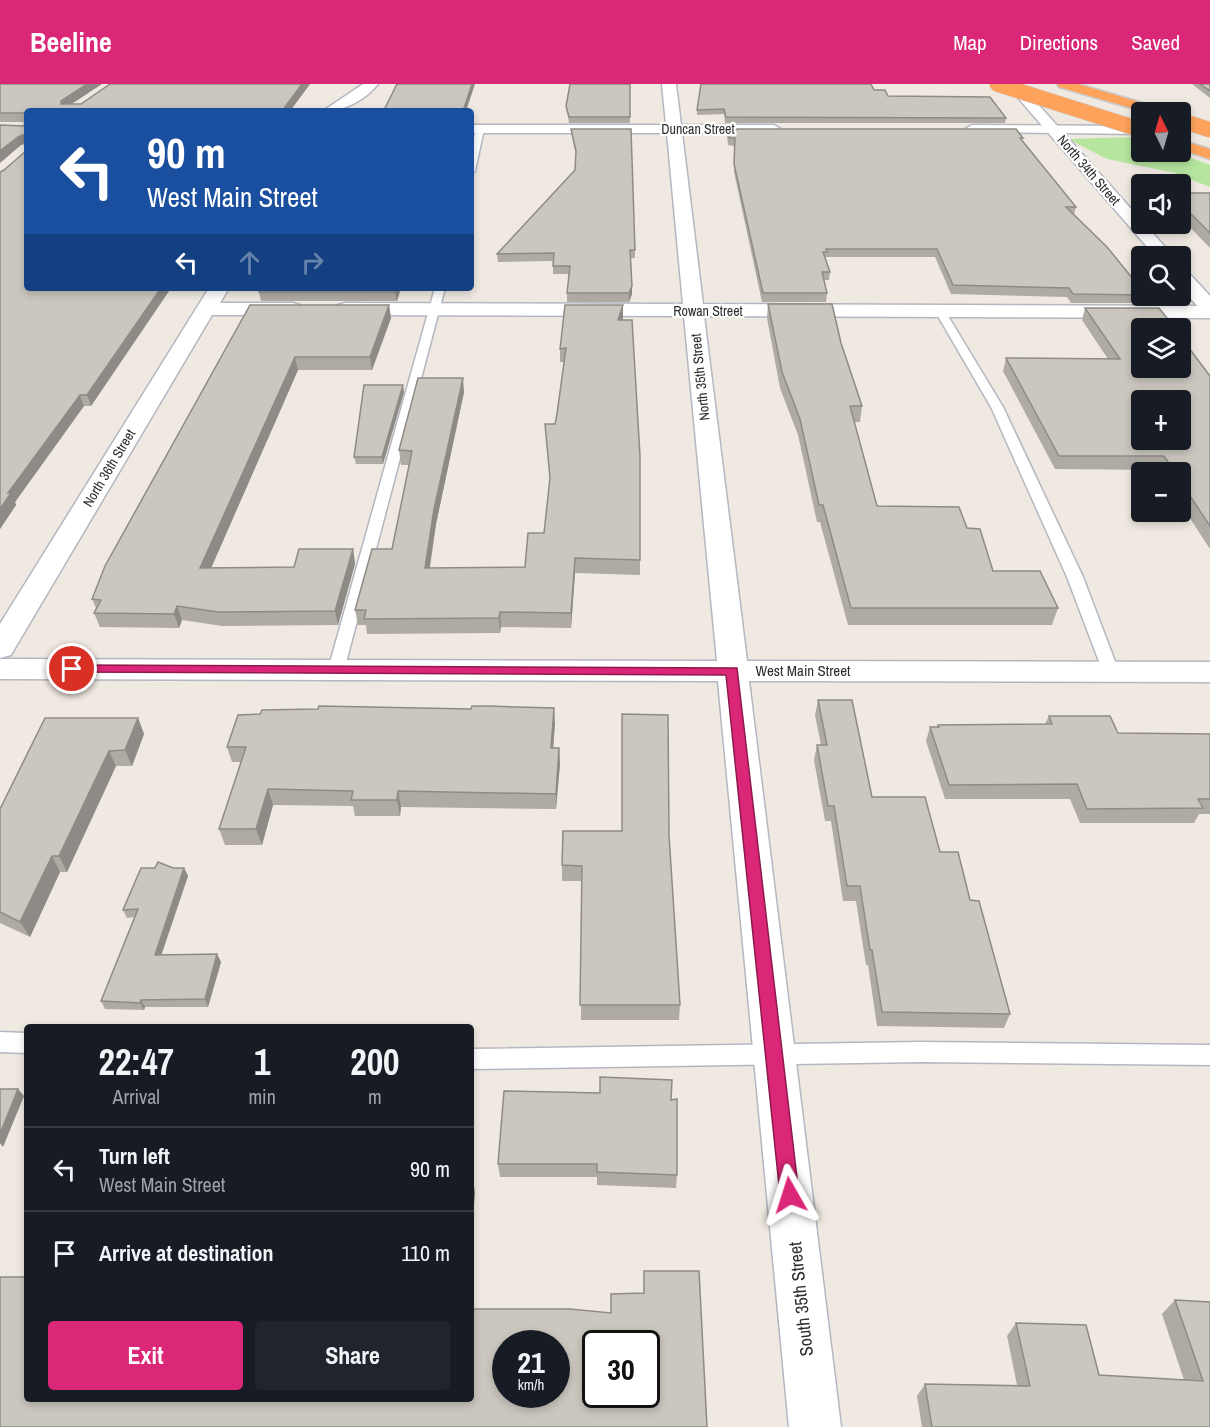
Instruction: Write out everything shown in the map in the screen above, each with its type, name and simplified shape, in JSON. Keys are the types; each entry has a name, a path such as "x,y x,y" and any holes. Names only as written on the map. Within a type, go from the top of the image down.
{"highway":[{"path":"997,84 1131,126"},
{"path":"1064,84 1131,104"},
{"path":"1191,124 1210,130"},
{"path":"1191,148 1210,154"}],"street":[{"path":"335,108 360,94 371,84"},
{"name":"North 35th Street","path":"669,84 732,671"},
{"name":"North 34th Street","path":"1013,84 1155,246"},
{"name":"Duncan Street","path":"475,129 792,129"},
{"path":"958,129 1131,130"},
{"path":"1191,130 1210,130"},
{"path":"1191,288 1210,310"},
{"name":"Rowan Street","path":"212,298 320,309 1210,310"},
{"name":"North 36th Street","path":"0,648 212,298"},
{"name":"West Main Street","path":"0,669 1210,672"},
{"name":"South 35th Street","path":"732,671 815,1427"}],"lane":[{"path":"336,670 439,291"},
{"path":"940,311 997,407 1075,577 1111,672"},
{"path":"0,1042 24,1043"},
{"path":"474,1059 921,1052 1210,1055"}],"green space":[{"path":"1131,137 1131,162 1191,162 1191,158 1210,165 1210,187 1191,179 1191,174 1178,174 1107,159 1068,139"}],"building":[{"path":"0,84 87,84 61,101 61,104 81,104 110,84 302,84 284,108 24,108 24,113 0,113"},
{"path":"397,84 472,84 464,108 385,108"},
{"path":"570,84 630,84 630,117 569,117 566,106"},
{"path":"701,84 871,84 874,90 885,90 888,96 990,97 1006,118 726,117 724,109 697,110"},
{"path":"1200,84 1210,84 1210,91"},
{"path":"0,125 24,126 24,134 0,151"},
{"path":"571,129 631,129 635,250 630,250 632,286 629,293 567,293 570,266 553,266 554,253 497,254 575,170 576,151"},
{"path":"728,129 1016,129 1023,138 1020,138 1076,207 1066,207 1107,247 1131,276 1131,295 1073,294 1069,288 953,285 937,249 826,249 827,252 823,252 830,272 822,272 827,293 763,293 734,164 735,138 729,138"},
{"path":"24,153 24,291 159,291 87,395 80,395 8,493 11,493 0,509 0,172"},
{"path":"1191,193 1210,193 1210,233 1191,214"},
{"path":"260,291 396,291 395,292"},
{"path":"768,304 832,304 841,343 862,406 850,406 877,506 959,507 967,528 980,529 993,571 1040,571 1058,608 851,608 823,505 819,505 800,419 782,372"},
{"path":"250,305 389,305 370,357 295,357 200,568 294,567 299,549 353,549 335,611 218,612 177,606 174,614 94,613 101,600 92,599 105,566"},
{"path":"565,305 623,305 618,320 632,320 640,456 640,560 575,558 571,613 500,612 499,618 364,619 366,610 355,610 372,549 392,549 412,451 399,450 418,378 463,378 434,509 425,568 525,567 528,533 544,533 550,478 545,424 555,424 557,414 566,348 560,349"},
{"path":"1085,308 1159,308 1167,318 1131,318 1131,378 1191,378 1191,351 1210,376 1210,526 1191,498 1191,462 1168,462 1164,456 1059,456 1006,358 1120,359"},
{"path":"364,385 403,385 382,457 354,457"},
{"path":"818,700 852,700 872,797 925,797 940,852 958,852 970,900 979,901 1010,1014 882,1012 860,886 847,886 834,806 828,806 817,745 827,745"},
{"path":"319,706 554,708 551,748 559,748 556,794 398,791 397,800 351,800 353,791 268,789 256,829 219,829 246,747 227,747 238,715 260,714 262,710 318,709"},
{"path":"622,714 668,715 669,835 680,1005 580,1005 582,866 562,865 563,831 622,831"},
{"path":"1049,716 1110,716 1118,733 1210,734 1210,799 1198,799 1203,808 1087,809 1077,784 949,785 930,727 939,727 938,725 1052,724"},
{"path":"45,718 138,718 125,750 109,751 59,856 52,856 20,922 0,912 0,809"},
{"path":"158,862 173,868 184,868 155,955 217,954 205,999 141,1000 140,1003 101,1001 138,909 123,910 141,868 155,868"},
{"path":"600,1077 672,1080 671,1100 677,1099 677,1175 597,1172 597,1164 498,1164 504,1091 600,1093"},
{"path":"0,1089 18,1089 0,1134"},
{"path":"644,1271 699,1271 707,1427 0,1427 0,1277 24,1277 24,1402 474,1402 474,1309 570,1309 611,1313 611,1294 644,1293"},
{"path":"1175,1300 1210,1302 1210,1427 932,1427 925,1384 1030,1386 1016,1323 1086,1325 1099,1375 1203,1381"}],"route":[{"path":"72,669 732,671 790,1195"}]}
